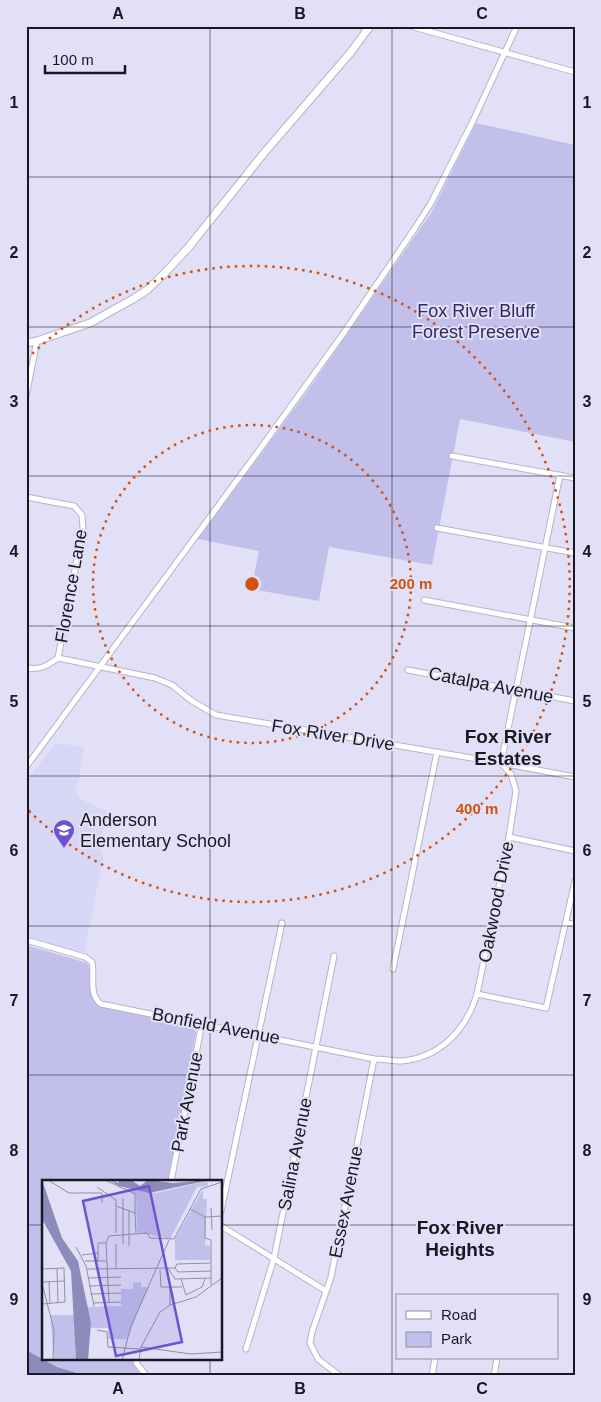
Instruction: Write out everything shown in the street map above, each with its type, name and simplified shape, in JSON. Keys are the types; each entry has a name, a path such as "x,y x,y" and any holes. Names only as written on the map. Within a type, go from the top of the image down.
{"main road":[{"path":"26,343 71,330 105,316 147,290 171,268 282,130 323,85 370,28"}],"street":[{"path":"361,26 370,28"},
{"path":"410,26 575,72"},
{"path":"26,768 343,334 415,228 431,202 471,125 517,26"},
{"path":"26,396 37,341"},
{"path":"452,456 575,478"},
{"path":"501,763 560,476"},
{"name":"Florence Lane","path":"26,497 74,506 82,515 82,528 58,658"},
{"path":"437,528 575,553"},
{"path":"424,600 575,628"},
{"path":"26,668 36,669 48,666 58,658"},
{"name":"Fox River Drive","path":"58,658 155,678 172,685 192,701 216,715 575,777"},
{"name":"Catalpa Avenue","path":"408,670 575,701"},
{"path":"393,969 437,752"},
{"name":"Oakwood Drive","path":"374,1059 414,1059 438,1050 453,1038 473,1008 509,837 516,791 512,774 501,763"},
{"path":"509,837 575,851"},
{"path":"477,994 546,1008 575,881"},
{"path":"566,922 575,924"},
{"path":"222,1206 282,923"},
{"name":"Bonfield Avenue","path":"26,940 84,957 92,962 94,973 93,994 101,1004 259,1034 374,1059"},
{"name":"Salina Avenue","path":"246,1349 274,1258 334,956"},
{"name":"Park Avenue","path":"171,1180 202,1023"},
{"name":"Essex Avenue","path":"340,1376 318,1359 310,1343 331,1277 374,1059"},
{"path":"222,1227 326,1291"},
{"path":"432,1376 435,1360"},
{"path":"494,1376 498,1360"},
{"path":"136,1361 147,1376"}],"shaded area":[{"name":"Anderson Elementary School","path":"56,743 84,747 79,779 75,788 79,798 110,813 101,839 103,859 84,953 26,936 26,782"},
{"path":"26,1350 57,1367 87,1376 26,1376"}],"green space":[{"name":"Fox River Bluff Forest Preserve","path":"476,123 575,145 575,442 460,419 432,565 329,547 319,601 251,589 259,551 198,539 308,390 431,213"},
{"path":"26,945 87,963 91,993 96,1003 101,1007 183,1023 192,1026 196,1032 168,1180 42,1180 42,1359 26,1350"},
{"path":"44,1360 134,1360 141,1376 87,1376 57,1367"}],"place":[{"name":"Anderson Elementary School","path":"64,849"}],"district":[{"name":"Fox River Estates","path":"508,747"},
{"name":"Fox River Heights","path":"460,1238"}]}
